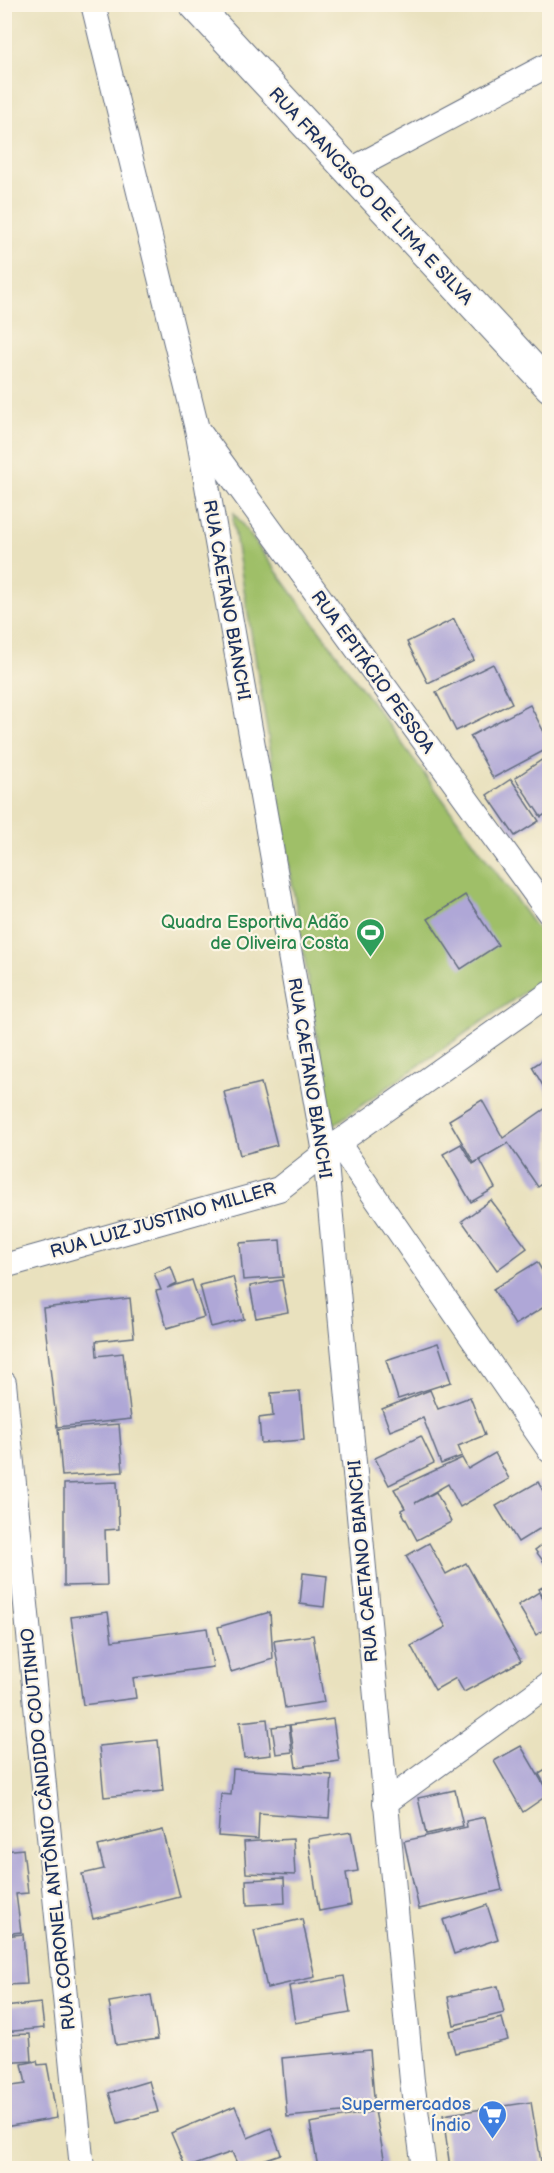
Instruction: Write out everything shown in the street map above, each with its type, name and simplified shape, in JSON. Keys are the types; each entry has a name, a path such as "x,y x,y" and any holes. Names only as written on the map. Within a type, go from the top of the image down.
{"street":[{"name":"RUA CAETANO BIANCHI","path":"93,4 197,429 331,1148 385,1803 412,2081 424,2169"},
{"name":"RUA FRANCISCO DE LIMA E SILVA","path":"194,4 347,172 549,387"},
{"path":"347,172 549,64"},
{"name":"RUA EPITÁCIO PESSOA","path":"197,429 549,914"},
{"name":"RUA LUIZ JUSTINO MILLER","path":"4,1266 279,1189 331,1148 549,993"},
{"path":"331,1148 549,1451"},
{"name":"RUA CORONEL ANTÔNIO CÂNDIDO COUTINHO","path":"4,1383 82,2169"},
{"path":"385,1803 549,1683"}],"green space":[{"path":"234,513 549,945 549,975 332,1126 233,522"}],"building":[{"path":"454,619 474,660 428,683 407,642"},
{"path":"493,664 512,703 456,731 436,692"},
{"path":"530,705 549,742 549,748 493,778 470,736"},
{"path":"549,755 549,812 541,817 515,778"},
{"path":"511,779 539,821 515,836 487,795"},
{"path":"465,895 498,945 461,969 428,919"},
{"path":"549,1056 549,1096 532,1067"},
{"path":"261,1083 277,1145 240,1155 224,1092"},
{"path":"482,1100 503,1138 549,1106 549,1179 538,1187 508,1143 474,1163 449,1120"},
{"path":"461,1144 473,1164 480,1160 495,1188 471,1202 443,1154"},
{"path":"491,1200 527,1248 497,1270 462,1221"},
{"path":"280,1240 283,1277 243,1280 240,1243"},
{"path":"537,1262 549,1282 549,1304 515,1325 493,1289"},
{"path":"171,1267 177,1283 167,1288 192,1280 204,1317 167,1328 156,1291 161,1290 154,1273"},
{"path":"233,1277 244,1319 211,1327 200,1285"},
{"path":"282,1280 288,1312 256,1318 250,1286"},
{"path":"130,1298 134,1337 96,1341 97,1356 123,1353 131,1419 57,1427 43,1308"},
{"path":"438,1343 451,1382 398,1399 386,1360"},
{"path":"430,1390 438,1409 470,1397 485,1435 458,1446 462,1456 441,1464 423,1418 390,1431 382,1409"},
{"path":"300,1391 304,1440 261,1443 259,1418 273,1416 271,1393"},
{"path":"119,1424 123,1472 62,1476 58,1429"},
{"path":"421,1436 434,1463 389,1485 375,1458"},
{"path":"495,1453 509,1479 460,1507 448,1484 415,1503 436,1492 451,1522 417,1540 401,1510 405,1508 394,1489 462,1458 468,1469"},
{"path":"117,1482 119,1529 105,1530 107,1585 64,1586 64,1484"},
{"path":"538,1482 549,1501 549,1523 518,1542 496,1506"},
{"path":"549,1540 549,1569 535,1550"},
{"path":"429,1543 446,1574 466,1563 521,1661 464,1692 456,1678 435,1690 411,1646 446,1627 406,1556"},
{"path":"303,1573 327,1576 324,1607 300,1604"},
{"path":"549,1583 549,1606 539,1589"},
{"path":"539,1592 549,1610 549,1626 536,1635 518,1605"},
{"path":"108,1612 112,1641 207,1628 213,1667 133,1678 136,1698 83,1705 71,1617"},
{"path":"270,1612 273,1659 231,1672 218,1627"},
{"path":"313,1635 324,1702 285,1708 274,1641"},
{"path":"267,1719 271,1755 244,1758 240,1722"},
{"path":"333,1719 339,1761 296,1767 290,1725"},
{"path":"289,1725 292,1752 276,1754 272,1727"},
{"path":"158,1740 163,1791 104,1797 99,1746"},
{"path":"521,1746 549,1794 523,1812 494,1761"},
{"path":"549,1768 549,1792 539,1774"},
{"path":"233,1769 332,1775 329,1818 259,1813 258,1839 218,1836 221,1794 231,1795"},
{"path":"455,1790 463,1826 426,1834 418,1798"},
{"path":"485,1817 502,1890 419,1909 404,1841 467,1827 466,1821"},
{"path":"163,1830 180,1897 93,1919 82,1874 104,1869 98,1846"},
{"path":"351,1832 358,1871 346,1873 351,1905 319,1911 308,1839"},
{"path":"293,1839 295,1875 246,1873 244,1842"},
{"path":"23,1849 28,1893 16,1894 21,1932 4,1934 4,1851"},
{"path":"284,1878 285,1903 247,1905 246,1880"},
{"path":"487,1905 498,1939 454,1954 443,1920"},
{"path":"302,1919 315,1977 267,1988 254,1930"},
{"path":"23,1934 27,1984 4,1985 4,1936"},
{"path":"344,1976 350,2013 295,2023 289,1986"},
{"path":"498,1986 504,2013 454,2025 448,1997"},
{"path":"151,1995 158,2039 116,2045 109,2002"},
{"path":"41,2003 44,2028 4,2032 4,2007"},
{"path":"502,2018 508,2040 455,2053 449,2031"},
{"path":"30,2034 32,2061 4,2063 4,2035"},
{"path":"370,2050 375,2109 287,2117 282,2058"},
{"path":"37,2061 38,2065 47,2064 57,2118 4,2127 4,2065 7,2064 12,2086 26,2084 22,2064"},
{"path":"149,2081 158,2112 118,2123 109,2093"},
{"name":"Supermercados Índio","path":"531,2102 542,2168 450,2168 443,2115"},
{"path":"235,2106 248,2138 271,2128 281,2154 239,2168 232,2152 186,2168 171,2133"},
{"path":"375,2111 386,2168 318,2168 310,2123"}],"place":[{"name":"Quadra Esportiva Adão de Oliveira Costa","path":"370,958"},
{"name":"Supermercados Índio","path":"492,2140"}]}
